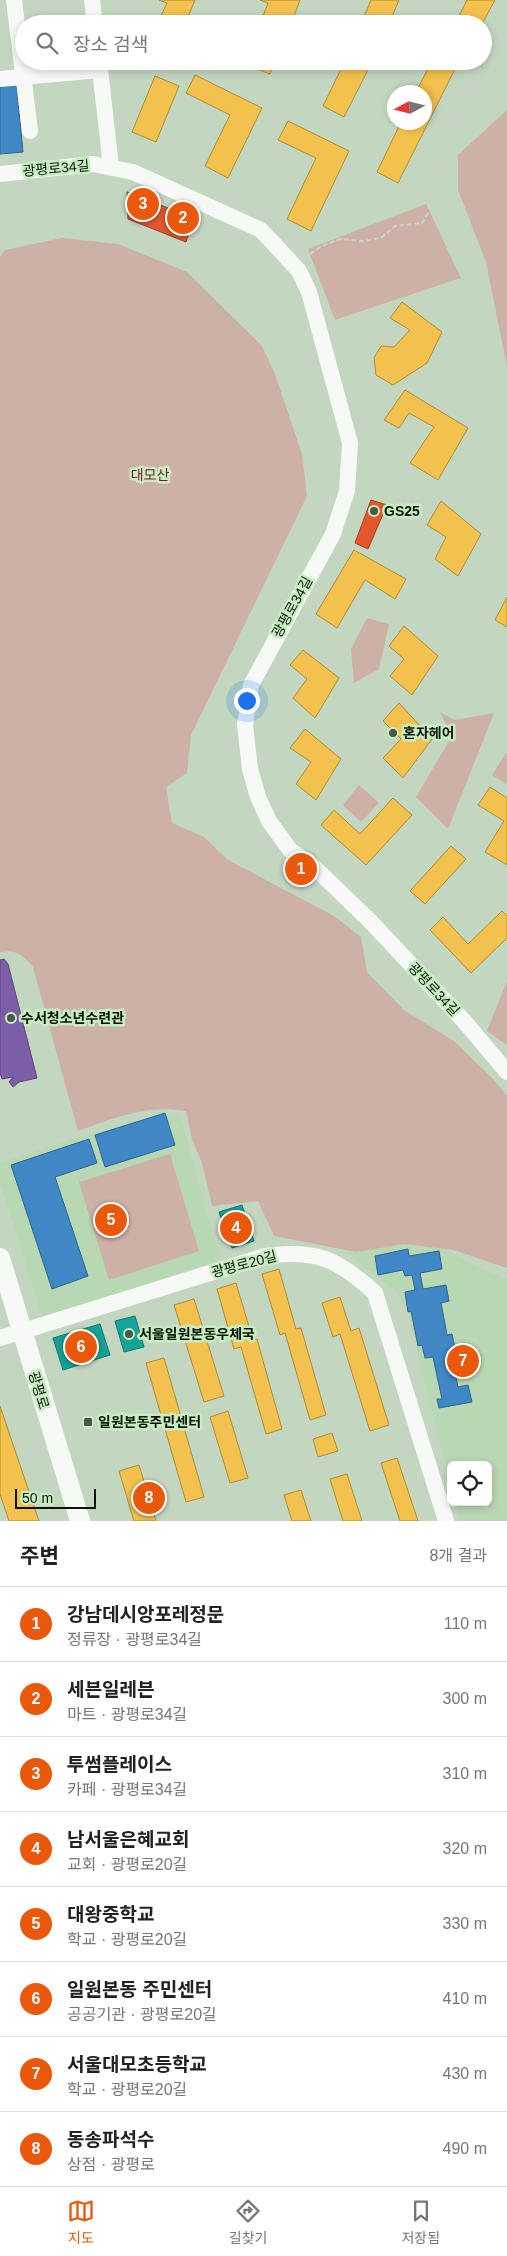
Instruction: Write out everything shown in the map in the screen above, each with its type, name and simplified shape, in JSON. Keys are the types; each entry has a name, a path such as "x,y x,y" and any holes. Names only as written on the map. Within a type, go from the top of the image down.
{"main road":[{"name":"광평로","path":"0,1258 80,1521"}],"street":[{"path":"14,0 16,15"},
{"path":"92,0 93,15"},
{"path":"22,70 30,131"},
{"path":"0,78 69,70"},
{"path":"100,70 112,166"},
{"name":"광평로34길","path":"0,174 92,164 112,166 133,172 261,230 295,266 309,292 350,442 347,484 332,534 256,672 248,695 245,725 250,768 255,788 269,822 290,850 314,867 370,921 464,1021 507,1072"},
{"name":"광평로20길","path":"0,1338 265,1256 286,1253 307,1254 324,1258 345,1268 375,1294 446,1521"}],"path":[{"path":"492,52 507,38"},
{"path":"295,266 322,246 340,239 364,241 381,238 396,226 422,223 435,201 438,162 448,142 450,127 478,70"},
{"path":"347,484 412,500 461,500 479,508 492,505 498,493 507,492"}],"shaded area":[{"path":"159,1115 180,1116 220,1259 43,1319 0,1181 0,1163 76,1138"},
{"path":"404,1240 447,1249 473,1266 507,1279 507,1521 460,1521 456,1506 492,1506 492,1461 447,1461 447,1471 407,1310 396,1291 345,1251"}],"green space":[{"path":"507,110 507,367 486,262 458,190 458,155"},
{"path":"426,204 461,278 335,320 308,249"},
{"name":"대모산","path":"62,238 118,244 187,272 262,346 275,374 302,454 307,496 191,735 187,773 166,787 172,823 204,837 228,860 334,916 361,937 367,972 405,1011 454,1041 494,1080 507,1096 507,1268 454,1250 404,1244 356,1252 274,1236 258,1201 212,1206 202,1163 192,1139 186,1111 158,1109 145,1111 117,1117 78,1131 33,967 26,959 15,952 0,952 0,257 5,250"},
{"path":"367,618 389,624 379,669 354,683 351,649"},
{"path":"440,712 454,720 494,713 448,829 416,797 452,736"},
{"path":"507,753 507,784 492,775"},
{"path":"359,785 379,803 361,822 343,805"},
{"path":"507,981 507,1045 487,1031"},
{"path":"170,1154 199,1251 109,1280 79,1182"}],"building: 주거":[{"path":"159,0 195,0 189,15 161,15 167,3"},
{"path":"260,0 300,0 294,15 263,15 268,3"},
{"path":"371,0 399,0 393,15 365,15"},
{"path":"467,0 495,0 487,15 460,15"},
{"path":"260,70 272,70 270,74"},
{"path":"341,70 368,70 344,117 323,106"},
{"path":"427,70 454,70 432,115 432,85 420,85"},
{"path":"195,75 262,108 228,178 205,166 230,115 186,93"},
{"path":"155,76 179,86 156,142 132,132"},
{"path":"288,121 349,151 311,231 287,219 316,158 278,140"},
{"path":"397,130 424,130 398,183 377,172"},
{"path":"402,302 442,332 427,363 393,385 376,375 374,358 381,346 394,347 410,330 390,318"},
{"path":"405,390 468,428 438,480 410,463 434,427 409,413 399,428 384,420"},
{"path":"441,501 481,534 458,576 435,559 446,537 427,525"},
{"path":"354,550 406,579 395,599 365,580 337,628 316,614"},
{"path":"507,597 507,627 495,620"},
{"path":"404,626 438,656 412,695 390,676 404,659 389,646"},
{"path":"303,650 339,678 315,718 293,698 307,679 290,665"},
{"path":"399,703 432,739 403,778 383,758 401,739 383,721"},
{"path":"305,729 341,759 316,800 296,784 311,762 290,748"},
{"path":"490,787 507,798 507,865 485,852 504,821 478,805"},
{"path":"393,798 412,815 366,865 321,825 334,810 360,834"},
{"path":"451,846 466,859 425,904 410,891"},
{"path":"502,911 507,916 507,938 471,973 430,930 443,917 468,944"},
{"path":"279,1269 296,1329 301,1328 326,1415 310,1420 285,1333 280,1335 262,1274"},
{"path":"236,1283 253,1340 257,1339 282,1429 266,1434 241,1347 234,1349 217,1289"},
{"path":"340,1297 351,1331 359,1328 389,1425 370,1431 340,1334 333,1337 322,1303"},
{"path":"194,1299 224,1396 204,1402 174,1305"},
{"path":"164,1358 204,1497 186,1502 146,1363"},
{"path":"0,1406 39,1521 9,1521 0,1494"},
{"path":"228,1411 248,1478 230,1483 210,1417"},
{"path":"332,1433 338,1451 318,1457 313,1439"},
{"path":"397,1458 418,1521 400,1521 381,1463"},
{"path":"139,1465 156,1521 134,1521 119,1471"},
{"path":"347,1474 362,1521 343,1521 330,1479"},
{"path":"301,1490 311,1521 292,1521 284,1495"}],"building: 상업":[{"path":"127,192 194,218 186,242 128,219"},
{"path":"371,500 387,505 368,549 355,543"}],"building: 업무":[{"name":"수서청소년수련관","path":"4,959 8,964 37,1078 19,1082 13,1087 9,1082 13,1077 2,1079 0,1073 0,960"}],"building: 학교":[{"path":"16,82 23,152 0,154 0,84"},
{"path":"165,1113 175,1145 105,1167 95,1135"},
{"path":"89,1139 97,1163 55,1177 88,1276 52,1289 11,1165"},
{"path":"408,1249 409,1256 439,1251 442,1269 420,1273 423,1289 446,1285 449,1301 441,1303 447,1335 452,1334 456,1353 451,1354 458,1387 468,1385 472,1402 439,1408 437,1399 442,1399 433,1357 425,1358 422,1345 418,1346 411,1311 408,1312 405,1292 415,1290 412,1275 405,1276 403,1270 378,1275 375,1256"}],"building: 공공":[{"path":"242,1205 254,1241 232,1248 219,1212"},
{"name":"서울일원본동우체국","path":"135,1316 144,1347 124,1352 115,1321"},
{"path":"100,1324 110,1355 63,1370 53,1338"}],"place":[{"name":"투썸플레이스","path":"143,204"},
{"name":"세븐일레븐","path":"183,218"},
{"name":"GS25","path":"374,511"},
{"name":"혼자헤어","path":"393,733"},
{"name":"강남데시앙포레정문","path":"301,869"},
{"name":"수서청소년수련관","path":"11,1018"},
{"name":"대왕중학교","path":"111,1220"},
{"name":"남서울은혜교회","path":"236,1228"},
{"name":"서울일원본동우체국","path":"129,1334"},
{"name":"일원본동 주민센터","path":"81,1347"},
{"name":"서울대모초등학교","path":"463,1361"},
{"name":"일원본동주민센터","path":"88,1422"},
{"name":"동송파석수","path":"149,1498"}]}
